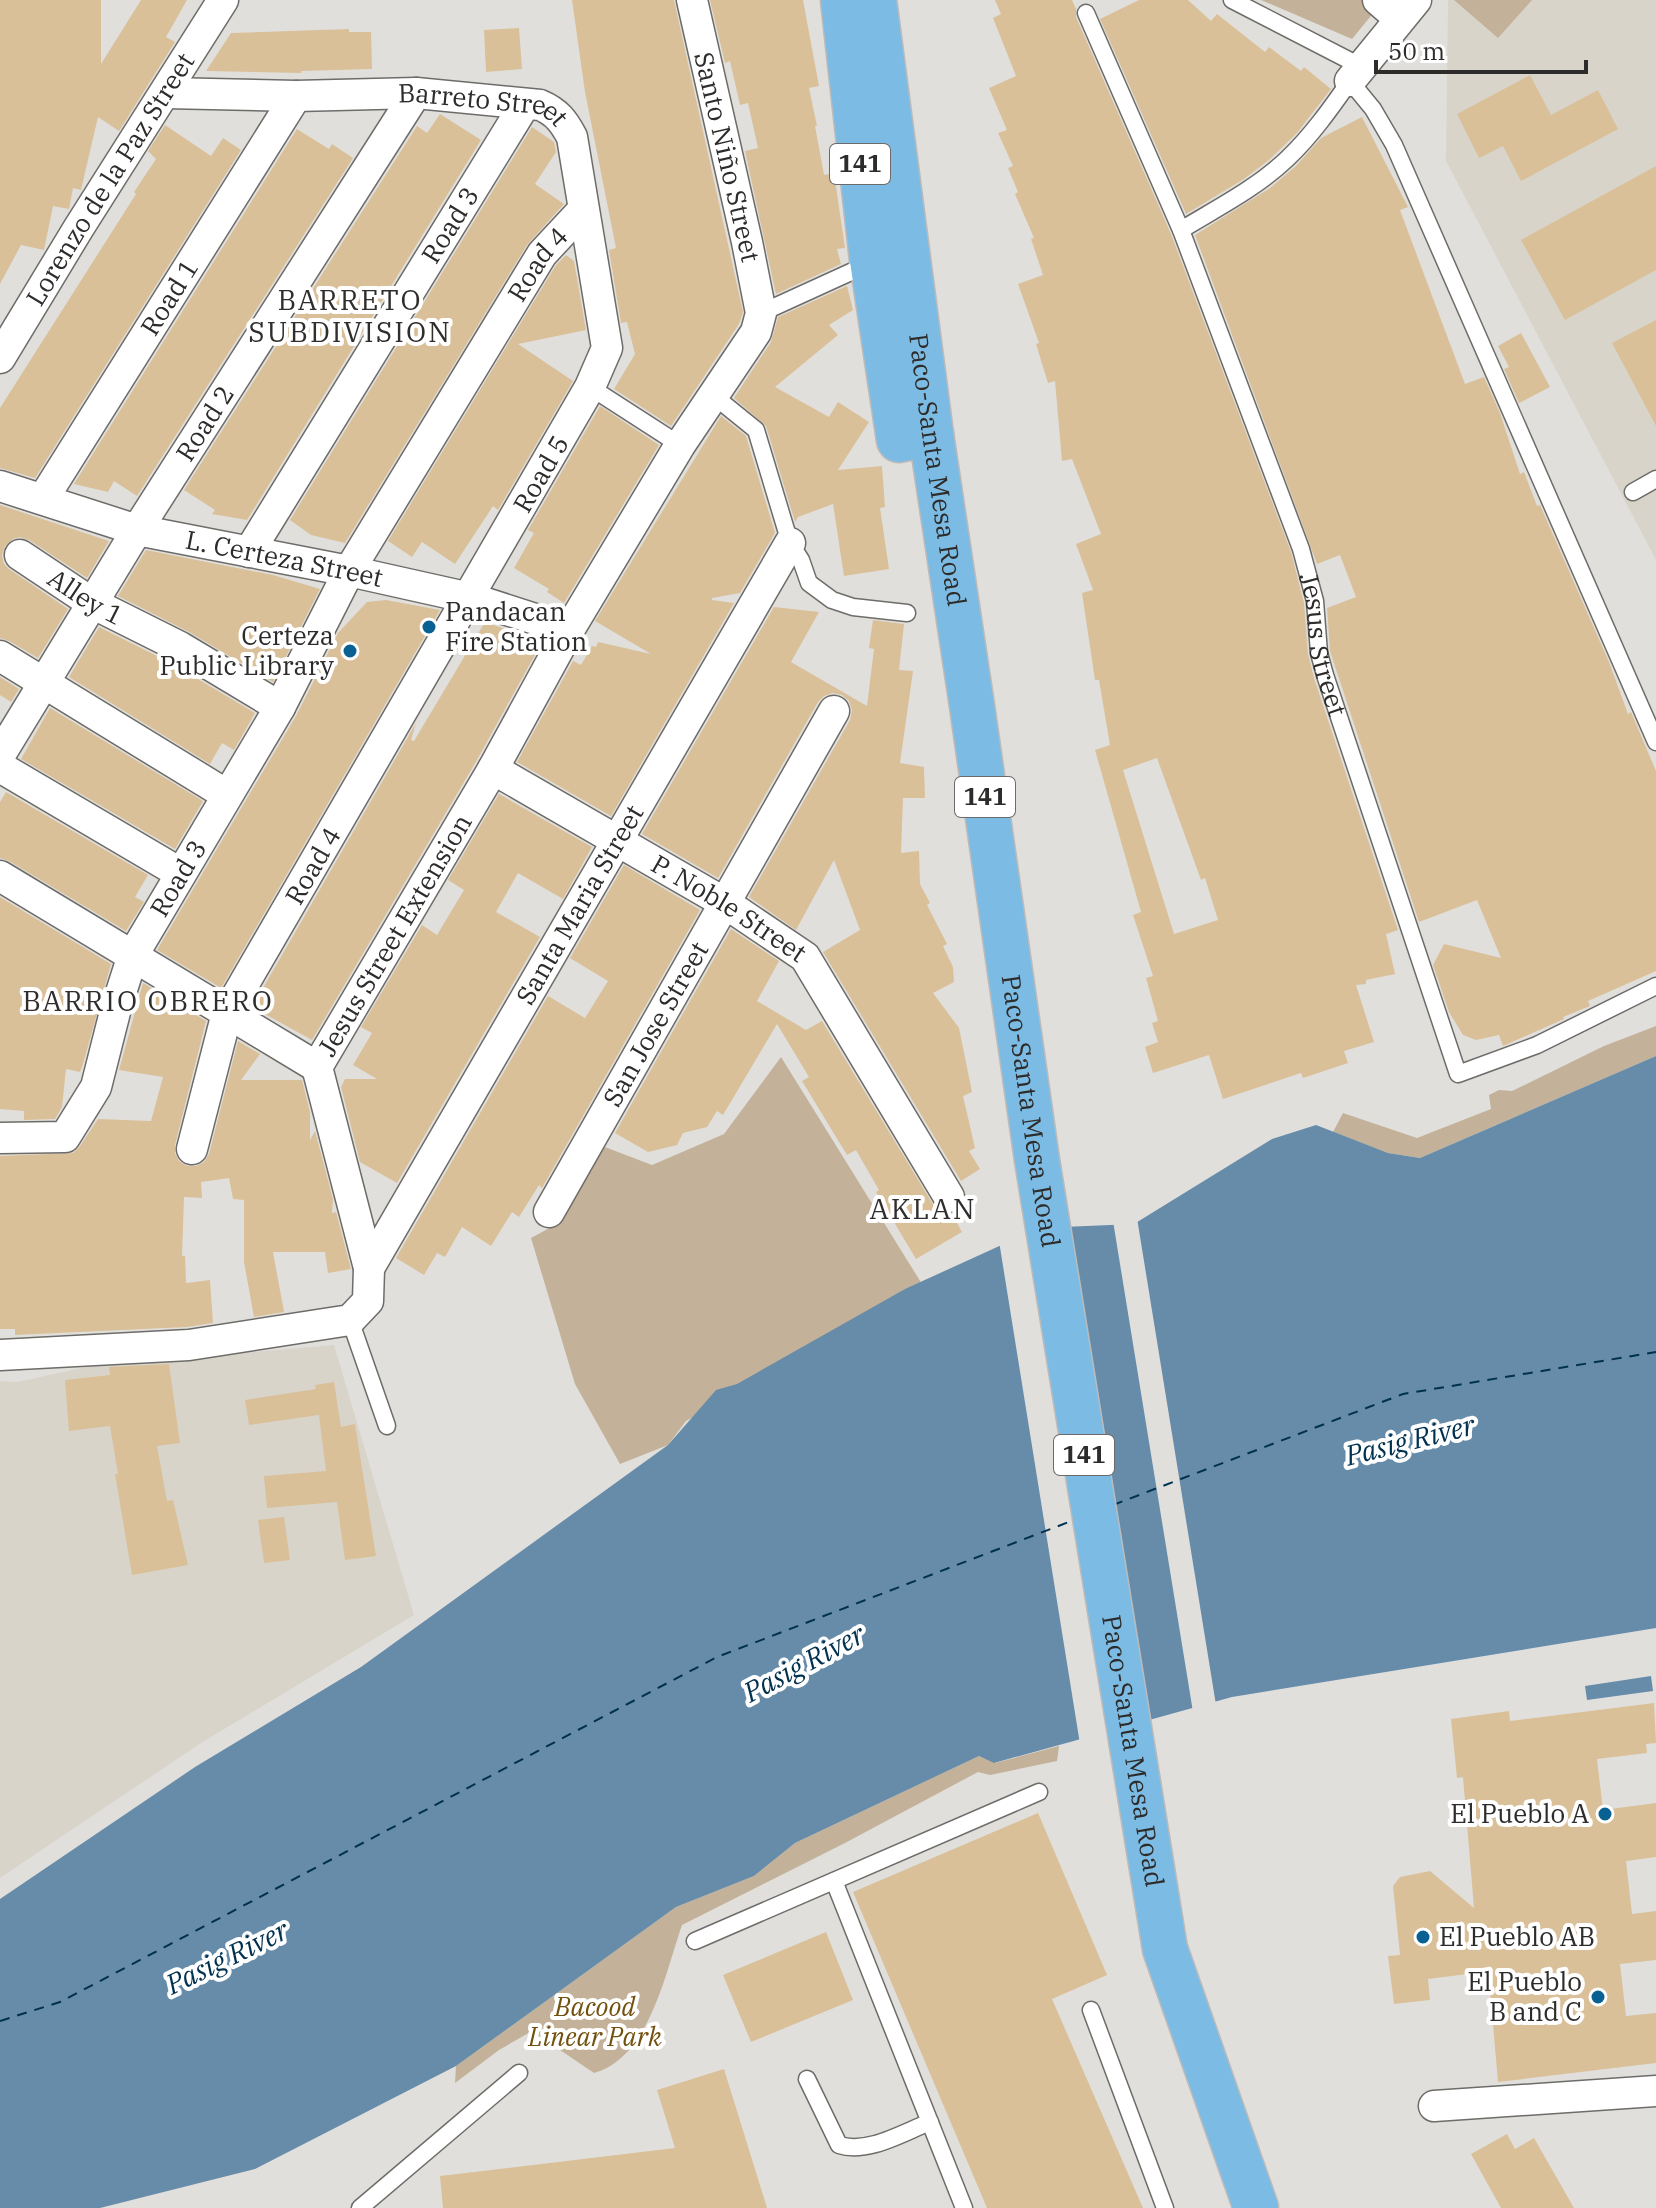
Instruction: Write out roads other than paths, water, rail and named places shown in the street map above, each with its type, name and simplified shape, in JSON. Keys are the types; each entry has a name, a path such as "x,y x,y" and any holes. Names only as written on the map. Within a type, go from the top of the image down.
{"main road":[{"name":"Paco-Santa Mesa Road","path":"843,0 872,260 915,437 972,706 1037,1160 1165,1949 1256,2208"},
{"name":"Paco-Santa Mesa Road","path":"874,0 915,437"}],"street":[{"name":"Lorenzo de la Paz Street","path":"0,358 223,0"},
{"name":"Santo Niño Street","path":"692,0 761,313"},
{"path":"1356,74 1398,6"},
{"name":"Barreto Street","path":"166,93 296,96 416,93 540,105 550,109 572,137 607,348"},
{"name":"Road 2","path":"0,755 137,530 416,93"},
{"name":"Road 1","path":"43,499 296,96"},
{"name":"Road 3","path":"249,552 525,104"},
{"name":"Road 4","path":"349,571 542,254 583,210"},
{"name":"Jesus Street Extension","path":"350,1320 368,1301 369,1268 317,1067 493,769 569,630 680,445 756,332 761,313"},
{"name":"Road 5","path":"470,598 590,387 607,348"},
{"name":"L. Certeza Street","path":"0,486 137,530 470,598 569,630"},
{"name":"Santa Maria Street","path":"369,1268 790,543"},
{"name":"Alley 1","path":"20,555 92,603 180,647 280,707"},
{"name":"Road 3","path":"0,1138 65,1137 96,1087 133,955 280,707 349,571"},
{"name":"Road 4","path":"192,1149 227,1013 470,598"},
{"path":"0,656 227,795"},
{"name":"San Jose Street","path":"549,1212 834,711"},
{"path":"0,767 180,873"},
{"name":"P. Noble Street","path":"493,769 725,903 805,957 949,1197"},
{"path":"0,876 317,1067"},
{"path":"0,1355 189,1345 350,1320"},
{"path":"1434,2106 1656,2091"}],"lane":[{"path":"1232,0 1356,74 1394,145 1656,742"},
{"path":"1086,13 1181,230 1244,192 1286,160 1313,131 1356,74"},
{"name":"Jesus Street","path":"1181,230 1311,580 1319,653 1325,675 1458,1074 1537,1045 1656,986"},
{"path":"761,313 853,271"},
{"path":"590,387 680,445"},
{"path":"714,396 756,430 790,543 801,560 809,583 818,592 853,607 907,613"},
{"path":"1633,492 1656,479"},
{"path":"350,1320 387,1426"},
{"path":"695,1941 1039,1792"},
{"path":"834,1881 964,2208"},
{"path":"1091,2010 1165,2208"},
{"path":"360,2208 519,2073"},
{"path":"807,2079 839,2145 851,2149 866,2147 930,2122"}],"water":[{"name":"Pasig River","path":"1656,1056 1656,1628 1232,1697 994,1763 979,1756 795,1843 754,1876 676,1907 456,2066 255,2169 100,2208 0,2208 0,1899 195,1767 361,1667 668,1445 716,1390 737,1384 905,1289 1039,1228 1134,1224 1272,1139 1316,1125 1388,1153 1420,1158"},
{"path":"1651,1676 1653,1691 1587,1700 1585,1686"}],"place":[{"name":"Pandacan Fire Station","path":"429,627"},
{"name":"Certeza Public Library","path":"350,651"},
{"name":"El Pueblo A","path":"1605,1814"},
{"name":"El Pueblo AB","path":"1423,1937"},
{"name":"El Pueblo B and C","path":"1598,1997"}],"district":[{"name":"BARRETO SUBDIVISION","path":"350,316"},
{"name":"BARRIO OBRERO","path":"148,1001"},
{"name":"AKLAN","path":"923,1209"}],"park label":[{"name":"Bacood Linear Park","path":"595,2022"}]}
